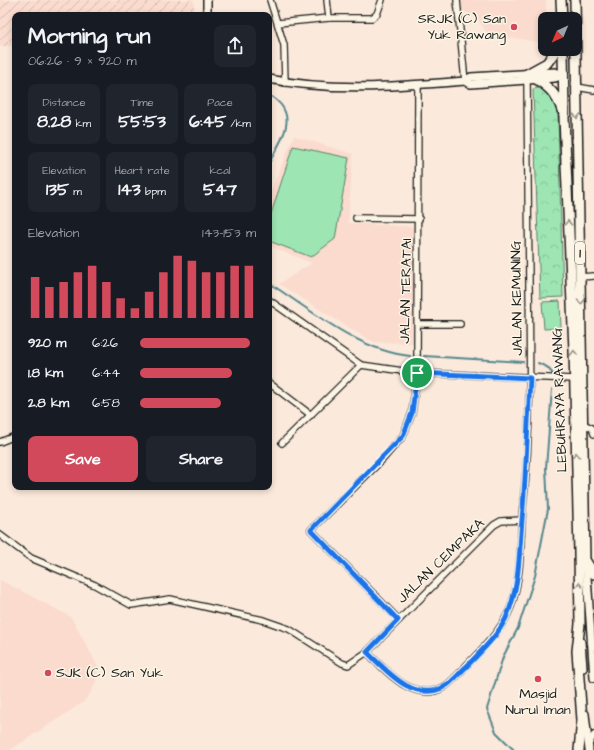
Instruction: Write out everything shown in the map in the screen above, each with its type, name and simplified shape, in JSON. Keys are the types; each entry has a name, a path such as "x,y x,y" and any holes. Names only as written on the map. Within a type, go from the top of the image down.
{"main road":[{"path":"561,0 562,12"},
{"name":"LEBUHRAYA RAWANG","path":"575,0 586,560"},
{"path":"552,56 547,63 530,77 548,87 554,93 564,117"},
{"name":"LEBUHRAYA RAWANG","path":"563,56 564,117 574,379 580,624"},
{"path":"576,63 571,74 564,75 577,99"},
{"path":"586,560 594,574"},
{"path":"579,750 582,736 577,651 580,624"}],"street":[{"path":"207,0 207,12"},
{"path":"270,0 284,45 285,82"},
{"path":"327,0 329,18"},
{"path":"278,23 329,18 372,18 378,14 382,0"},
{"path":"457,0 465,80"},
{"path":"530,77 555,72 564,75"},
{"path":"272,80 338,86 418,84 465,80 471,77 555,78 564,75"},
{"name":"JALAN KEMUNING","path":"367,652 397,680 414,689 427,692 436,690 444,687 456,677 494,637 505,619 513,601 518,578 526,480 530,378 530,77"},
{"name":"JALAN TERATAI","path":"398,620 311,530 403,436 412,413 417,373 418,324 418,84"},
{"path":"577,87 594,90"},
{"path":"356,218 419,219"},
{"path":"580,277 594,276"},
{"path":"272,304 361,365 417,373 574,379"},
{"path":"418,324 460,324"},
{"path":"282,443 361,365"},
{"path":"272,385 311,415"},
{"path":"583,424 592,428 594,434"},
{"path":"0,442 12,437"},
{"name":"JALAN CEMPAKA","path":"0,535 31,558 95,585 131,605 170,599 263,620 289,630 342,663 348,665 367,652 501,520 522,520"},
{"name":"LEBUHRAYA RAWANG","path":"586,560 594,678"},
{"name":"LEBUHRAYA RAWANG","path":"580,624 588,748"},
{"path":"588,748 594,735"}],"shaded area":[{"path":"0,0 194,0 194,12 12,12 12,46 0,46"},
{"name":"SRJK (C) San Yuk Rawang","path":"457,0 546,0 546,12 538,12 538,42 488,34 477,18 459,9"},
{"path":"294,136 353,154 348,223 415,227 413,343 374,342 279,284 312,263 272,247 272,188"},
{"name":"SJK (C) San Yuk","path":"0,580 71,617 97,665 96,682 90,694 82,703 10,750 0,750"}],"green space":[{"path":"543,87 554,101 558,116 563,297 540,298 533,89"},
{"path":"293,146 349,158 335,239 311,257 272,242 272,211"},
{"path":"560,301 561,328 544,329 542,302"}],"waterway":[{"path":"272,97 279,102 284,110 286,118 286,127 283,136 272,157"},
{"path":"272,285 336,328 354,338 391,353 410,356"},
{"path":"424,356 523,362"},
{"path":"538,363 547,367 553,374"},
{"path":"514,750 496,732 487,709 503,657 518,628 535,576 548,509 546,468 552,389"}],"place":[{"name":"SRJK (C) San Yuk Rawang","path":"514,27"},
{"name":"SJK (C) San Yuk","path":"48,673"},
{"name":"Masjid Nurul Iman","path":"538,679"}],"route":[{"path":"417,373 530,378 526,480 518,578 513,601 505,619 494,637 456,677 444,687 427,692 402,684 387,672 367,652 398,620 311,530 403,436 412,413 417,373"}]}
